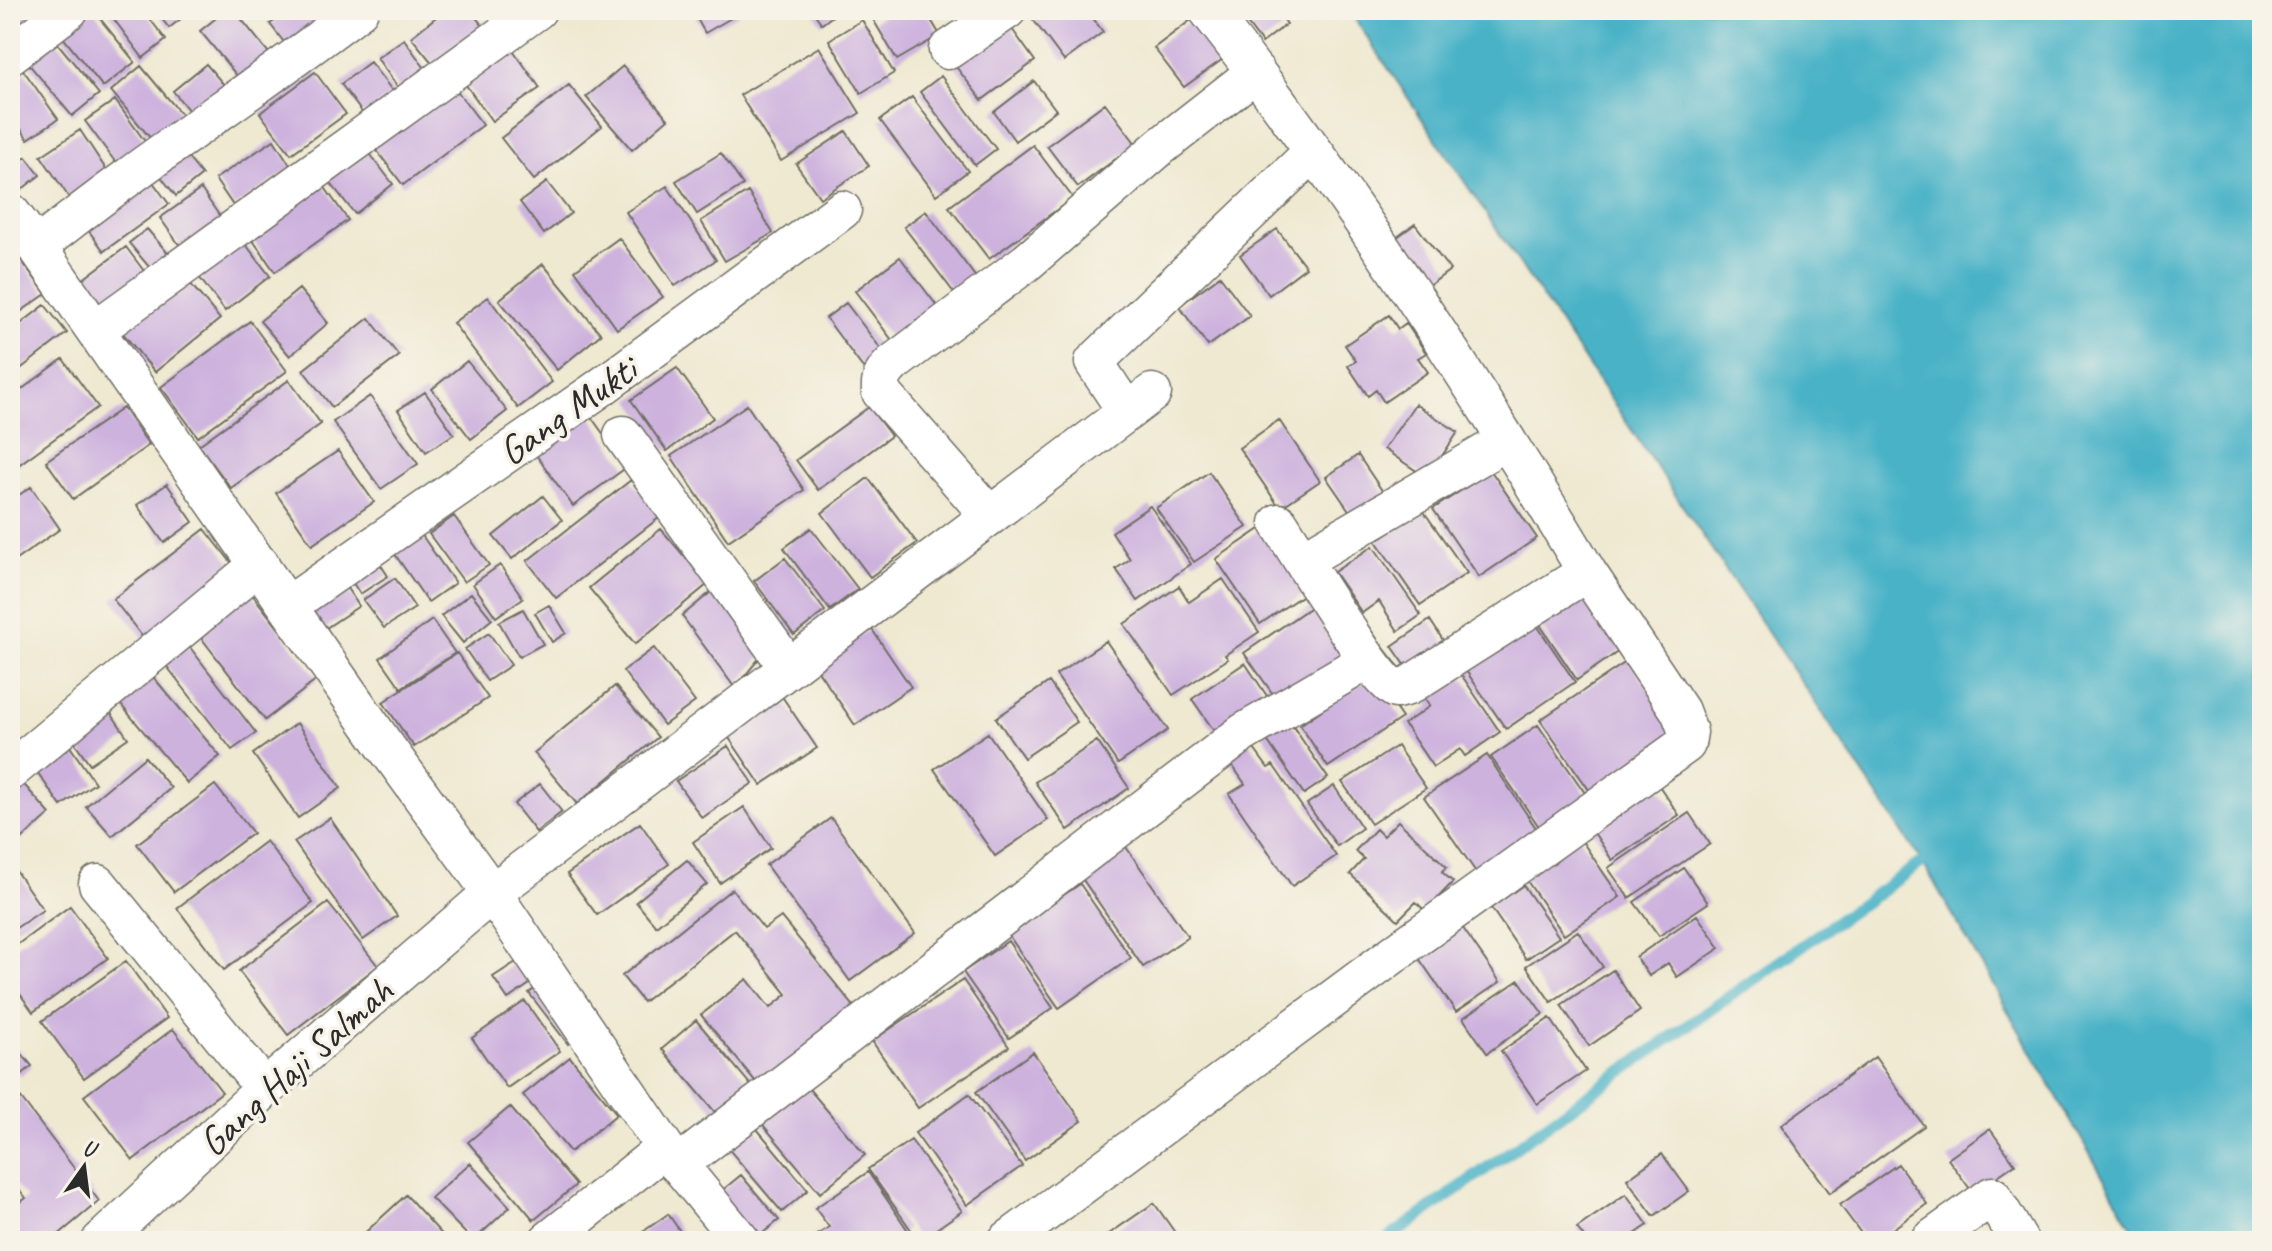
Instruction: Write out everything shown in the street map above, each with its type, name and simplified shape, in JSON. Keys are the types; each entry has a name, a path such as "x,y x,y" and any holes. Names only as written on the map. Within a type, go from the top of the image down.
{"street":[{"path":"10,55 69,10"},
{"path":"37,247 104,193 248,93 359,10"},
{"path":"95,330 537,10"},
{"path":"948,50 1007,10"},
{"path":"1007,1241 1406,945 1686,744 1688,732 1680,711 1587,572 1506,441 1313,152 1208,10"},
{"path":"990,516 881,392 880,381 884,372 1027,262 1160,147 1256,72"},
{"name":"Gang Haji Salmah","path":"101,1241 265,1089 492,893 1139,402 1094,362 1313,152"},
{"name":"Gang Mukti","path":"289,605 600,388 842,210"},
{"path":"10,212 492,893 671,1157 741,1241"},
{"path":"623,435 789,668"},
{"path":"1303,560 1506,441"},
{"path":"1279,523 1368,660 1386,684 1396,689 1403,688 1587,572"},
{"path":"10,771 260,564"},
{"path":"548,1241 671,1157 1243,733 1368,660"},
{"path":"98,884 265,1089"},
{"path":"1929,1241 1992,1196 2019,1241"}],"water":[{"path":"1349,10 2262,10 2262,1241 2140,1241 1923,863"}],"building":[{"path":"10,10 38,10 10,43"},
{"path":"93,10 135,62 103,87 61,35"},
{"path":"107,10 143,10 166,40 143,58"},
{"path":"155,10 192,10 169,28"},
{"path":"226,10 234,10 273,58 243,83 200,31"},
{"path":"290,10 326,10 333,20 290,50 270,24"},
{"path":"445,10 470,10 487,31 438,70 411,37"},
{"path":"692,10 745,10 705,33"},
{"path":"812,10 840,10 822,24"},
{"path":"893,10 925,10 940,35 897,60 874,21"},
{"path":"1026,10 1087,10 1103,32 1064,61"},
{"path":"1237,10 1277,10 1287,24 1262,43"},
{"path":"1203,11 1234,51 1184,87 1154,48"},
{"path":"862,20 894,73 861,93 829,40"},
{"path":"1007,22 1035,61 982,100 953,63"},
{"path":"404,39 429,74 402,93 377,58"},
{"path":"55,40 99,94 72,116 27,62"},
{"path":"506,40 540,88 492,121 458,74"},
{"path":"819,47 860,113 781,161 740,95"},
{"path":"370,62 394,93 364,115 341,84"},
{"path":"19,64 58,119 28,139 10,113 10,71"},
{"path":"206,64 231,93 197,121 173,91"},
{"path":"141,66 187,121 157,146 111,91"},
{"path":"623,66 668,119 632,150 586,97"},
{"path":"315,72 346,114 291,154 260,113"},
{"path":"941,76 996,149 975,165 920,92"},
{"path":"448,79 483,125 403,185 368,139"},
{"path":"1034,81 1056,110 1015,141 994,112"},
{"path":"569,85 602,126 534,180 501,138"},
{"path":"912,97 968,171 936,195 880,120"},
{"path":"115,100 149,147 119,167 85,121"},
{"path":"1105,103 1136,144 1078,187 1047,146"},
{"path":"80,130 111,177 72,202 41,156"},
{"path":"846,131 869,166 820,198 796,164"},
{"path":"274,140 292,168 234,207 215,179"},
{"path":"361,142 393,184 355,214 322,172"},
{"path":"1033,145 1073,198 989,259 949,207"},
{"path":"181,149 202,175 176,196 155,169"},
{"path":"721,153 743,185 697,214 676,181"},
{"path":"26,157 40,175 21,190 10,169"},
{"path":"147,174 169,204 104,251 82,222"},
{"path":"316,175 348,220 275,272 243,226"},
{"path":"547,182 571,213 544,234 520,202"},
{"path":"667,186 716,260 675,286 626,212"},
{"path":"201,189 223,221 183,250 160,218"},
{"path":"748,192 773,233 725,261 701,221"},
{"path":"926,211 980,283 958,298 904,227"},
{"path":"1415,224 1450,270 1423,290 1388,244"},
{"path":"147,229 173,259 155,274 129,243"},
{"path":"234,229 270,276 225,311 189,264"},
{"path":"1277,229 1306,267 1269,295 1240,255"},
{"path":"619,238 663,297 617,329 575,270"},
{"path":"126,247 150,279 107,312 82,280"},
{"path":"900,257 937,306 892,340 855,291"},
{"path":"21,260 46,294 10,319 10,268"},
{"path":"543,264 601,334 557,370 499,300"},
{"path":"184,276 220,319 155,372 120,330"},
{"path":"1220,276 1250,316 1208,346 1179,306"},
{"path":"299,289 328,323 290,356 260,321"},
{"path":"488,297 552,382 518,408 453,323"},
{"path":"846,303 884,353 863,368 826,318"},
{"path":"45,305 67,333 10,377 10,332"},
{"path":"1389,315 1398,329 1406,323 1426,353 1418,358 1428,372 1384,402 1376,390 1368,396 1348,366 1356,361 1345,345"},
{"path":"369,318 399,356 332,407 303,370"},
{"path":"250,321 287,371 198,437 161,387"},
{"path":"63,359 98,407 10,471 10,398"},
{"path":"467,361 507,411 471,439 432,389"},
{"path":"677,368 713,418 667,451 631,400"},
{"path":"289,380 321,424 231,488 199,445"},
{"path":"425,392 454,434 426,452 398,410"},
{"path":"370,396 418,464 381,489 333,422"},
{"path":"1415,404 1458,432 1427,478 1384,449"},
{"path":"747,405 804,490 728,541 671,456"},
{"path":"869,407 891,436 818,490 796,460"},
{"path":"123,408 149,445 73,499 46,461"},
{"path":"589,414 627,467 573,506 534,452"},
{"path":"1279,420 1320,481 1280,508 1239,448"},
{"path":"338,451 374,502 312,545 276,493"},
{"path":"1358,455 1389,501 1357,522 1326,477"},
{"path":"1491,471 1537,538 1479,577 1433,509"},
{"path":"1209,472 1247,527 1194,562 1156,508"},
{"path":"868,478 917,543 870,577 822,513"},
{"path":"631,480 660,517 556,598 527,561"},
{"path":"167,484 193,522 164,543 137,505"},
{"path":"31,487 60,529 10,564 10,501"},
{"path":"543,496 562,520 512,559 493,536"},
{"path":"1150,506 1191,564 1138,601 1116,569 1130,559 1112,532"},
{"path":"1422,509 1467,573 1420,605 1376,541"},
{"path":"454,516 489,565 464,582 429,534"},
{"path":"1266,525 1310,590 1260,624 1216,559"},
{"path":"811,528 858,589 830,610 784,548"},
{"path":"205,529 241,575 149,645 113,599"},
{"path":"661,529 708,584 635,644 589,588"},
{"path":"421,534 455,583 428,602 394,553"},
{"path":"1373,546 1421,615 1398,631 1379,601 1362,613 1334,572"},
{"path":"375,556 388,576 360,594 348,575"},
{"path":"785,558 825,611 794,635 754,581"},
{"path":"500,565 523,598 496,617 473,584"},
{"path":"1587,576 1632,642 1577,680 1532,613"},
{"path":"340,578 359,606 320,632 301,603"},
{"path":"395,578 415,608 384,628 363,600"},
{"path":"1223,579 1259,632 1225,655 1228,659 1173,695 1124,624 1179,586 1189,602"},
{"path":"245,585 318,679 265,720 192,626"},
{"path":"717,587 766,650 735,688 682,616"},
{"path":"471,593 492,619 463,643 441,616"},
{"path":"1321,600 1359,655 1282,707 1244,653"},
{"path":"549,605 566,633 552,642 535,613"},
{"path":"523,609 543,644 519,657 499,622"},
{"path":"1530,615 1575,682 1506,729 1460,662"},
{"path":"432,620 455,653 401,688 380,658"},
{"path":"1430,620 1450,651 1413,676 1392,646"},
{"path":"871,628 911,687 855,725 815,666"},
{"path":"489,633 511,665 487,681 465,649"},
{"path":"182,637 256,733 232,750 158,655"},
{"path":"1106,641 1168,730 1118,764 1056,675"},
{"path":"654,648 695,702 664,725 623,671"},
{"path":"457,653 488,698 414,747 383,702"},
{"path":"1629,660 1680,734 1592,794 1540,720"},
{"path":"1245,663 1271,702 1219,738 1192,699"},
{"path":"1456,667 1500,732 1465,756 1460,749 1433,767 1404,724 1430,706 1420,691"},
{"path":"149,672 220,756 187,783 116,699"},
{"path":"1372,675 1402,718 1328,767 1300,725"},
{"path":"1049,682 1077,722 1024,758 996,718"},
{"path":"615,686 658,737 577,804 534,753"},
{"path":"781,695 817,748 761,785 725,732"},
{"path":"104,703 128,738 90,764 66,730"},
{"path":"1286,716 1328,778 1304,794 1262,733"},
{"path":"297,723 341,788 298,818 253,754"},
{"path":"1538,725 1587,796 1540,828 1491,757"},
{"path":"988,733 1048,820 995,856 934,769"},
{"path":"1246,738 1268,768 1273,765 1336,856 1292,886 1229,794 1245,784 1224,753"},
{"path":"1097,741 1129,788 1068,830 1035,782"},
{"path":"67,742 95,783 61,806 33,766"},
{"path":"728,746 753,783 702,818 676,781"},
{"path":"1397,746 1426,788 1371,824 1342,782"},
{"path":"1487,755 1540,834 1478,875 1424,797"},
{"path":"145,757 171,788 112,836 86,806"},
{"path":"1653,777 1679,815 1612,860 1587,822"},
{"path":"19,779 50,814 16,844 10,837 10,787"},
{"path":"540,784 562,812 536,832 514,804"},
{"path":"215,785 253,833 174,892 137,844"},
{"path":"1334,786 1362,828 1337,846 1307,804"},
{"path":"744,807 771,848 720,883 693,842"},
{"path":"1689,813 1710,844 1629,898 1608,868"},
{"path":"330,818 397,916 363,940 294,842"},
{"path":"831,818 915,933 850,981 766,865"},
{"path":"1398,821 1447,867 1442,872 1453,882 1425,911 1416,902 1398,920 1350,874 1364,859 1355,851 1376,829 1383,836"},
{"path":"640,823 669,864 597,915 567,874"},
{"path":"1575,831 1620,897 1564,935 1519,869"},
{"path":"266,841 313,903 224,970 177,908"},
{"path":"1124,844 1188,937 1143,967 1079,874"},
{"path":"687,860 707,884 656,926 636,902"},
{"path":"13,867 43,910 10,932 10,869"},
{"path":"1684,868 1708,903 1659,936 1634,902"},
{"path":"1517,876 1559,937 1526,959 1485,899"},
{"path":"1080,884 1131,958 1059,1008 1007,933"},
{"path":"732,889 764,929 781,917 857,1010 760,1087 701,1015 747,979 770,1008 787,994 735,930 643,1002 622,976"},
{"path":"328,903 378,966 288,1035 239,971"},
{"path":"70,906 108,958 33,1012 10,980 10,950"},
{"path":"1697,915 1720,948 1677,977 1668,963 1649,976 1636,957"},
{"path":"1456,918 1500,982 1456,1012 1412,948"},
{"path":"1578,931 1603,967 1551,1002 1526,966"},
{"path":"1008,941 1053,1008 1009,1038 963,972"},
{"path":"519,960 534,981 508,999 493,977"},
{"path":"126,961 167,1018 84,1078 42,1021"},
{"path":"1613,970 1640,1011 1589,1046 1561,1005"},
{"path":"963,980 1009,1047 918,1108 872,1041"},
{"path":"1519,980 1543,1014 1487,1053 1463,1018"},
{"path":"541,984 580,1035 568,1044 529,993"},
{"path":"525,1001 560,1051 507,1088 472,1038"},
{"path":"1550,1018 1586,1071 1537,1104 1501,1051"},
{"path":"696,1020 755,1090 720,1118 662,1049"},
{"path":"173,1029 222,1092 133,1160 84,1096"},
{"path":"10,1040 32,1066 20,1076 10,1064"},
{"path":"1033,1052 1082,1121 1025,1161 976,1092"},
{"path":"570,1057 617,1114 570,1152 523,1095"},
{"path":"1875,1057 1924,1126 1830,1193 1781,1125"},
{"path":"798,1076 865,1155 820,1193 753,1113"},
{"path":"10,1084 99,1201 51,1241 10,1241 10,1210 26,1198 10,1178"},
{"path":"969,1094 1022,1166 967,1205 915,1133"},
{"path":"510,1107 576,1185 534,1220 468,1142"},
{"path":"747,1117 808,1190 782,1212 720,1139"},
{"path":"1990,1129 2015,1164 1973,1193 1948,1159"},
{"path":"911,1140 962,1211 919,1241 868,1169"},
{"path":"1662,1154 1689,1191 1654,1216 1627,1179"},
{"path":"470,1163 510,1207 473,1241 431,1198"},
{"path":"1898,1164 1927,1204 1876,1241 1867,1241 1840,1205"},
{"path":"868,1172 907,1229 889,1241 816,1241 814,1237 829,1227 815,1208"},
{"path":"741,1175 779,1220 753,1241 714,1197"},
{"path":"1626,1194 1648,1225 1625,1241 1587,1241 1577,1228"},
{"path":"406,1195 448,1241 356,1241"},
{"path":"1154,1203 1181,1241 1099,1241"},
{"path":"668,1214 687,1241 630,1241"}],"waterway":[{"path":"1385,1241 1935,853"}]}
